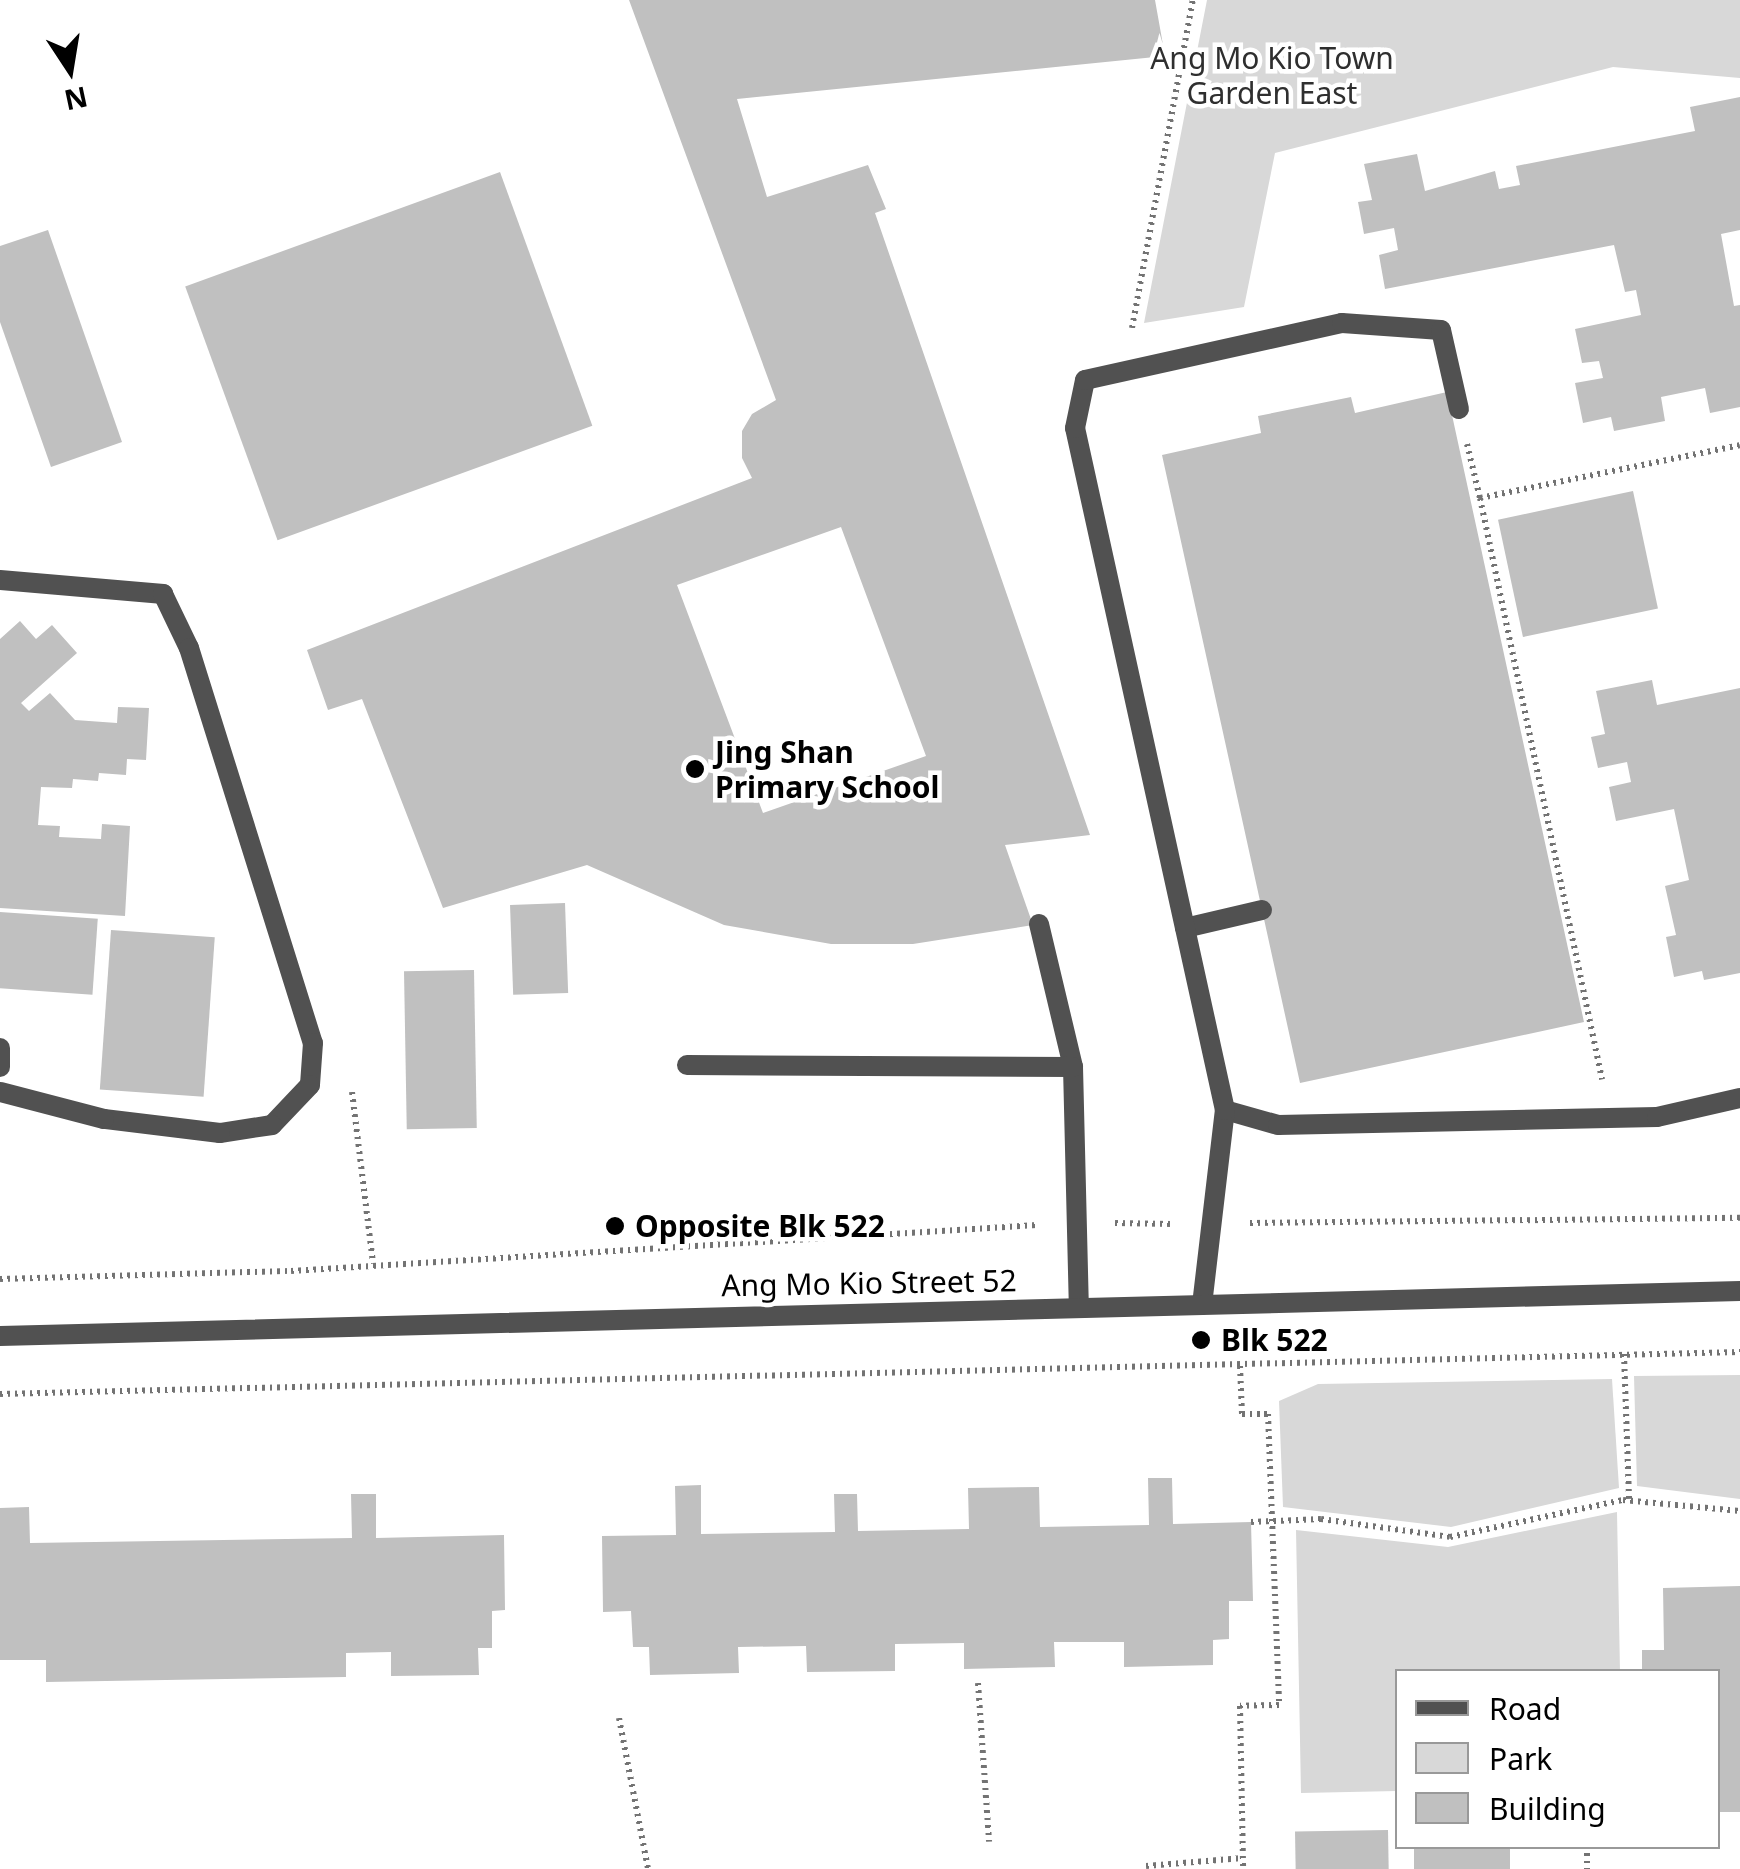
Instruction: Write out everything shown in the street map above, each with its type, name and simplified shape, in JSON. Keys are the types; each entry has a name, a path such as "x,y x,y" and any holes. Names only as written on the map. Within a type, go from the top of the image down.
{"street":[{"path":"1202,1305 1225,1110 1075,428 1085,380 1342,323 1442,330 1459,408"},
{"path":"0,580 163,594 189,648 313,1043 310,1085 272,1125 255,1128 220,1133 104,1120 0,1092"},
{"path":"1185,928 1262,910"},
{"path":"1039,924 1073,1066 1079,1308"},
{"path":"0,1048 0,1068"},
{"path":"687,1066 1073,1066"},
{"path":"1225,1110 1278,1125 1657,1117 1740,1098"},
{"name":"Ang Mo Kio Street 52","path":"0,1336 1740,1291"}],"path":[{"path":"1124,372 1193,0"},
{"path":"1459,408 1610,1117"},
{"path":"1480,498 1740,444"},
{"path":"0,1279 291,1271 1077,1222 1740,1218"},
{"path":"0,1394 1740,1352"},
{"path":"1624,1354 1628,1499"},
{"path":"1240,1366 1242,1414 1268,1414 1279,1704 1240,1706 1243,1869"},
{"path":"1251,1522 1321,1519 1450,1537 1628,1499 1740,1511"},
{"path":"978,1684 989,1842"},
{"path":"620,1718 648,1869"},
{"path":"1146,1866 1243,1858"}],"green space":[{"name":"Ang Mo Kio Town Garden East","path":"1207,0 1740,0 1740,78 1613,67 1275,153 1244,307 1144,323"},
{"path":"1740,1375 1740,1499 1637,1486 1634,1376"},
{"path":"1612,1379 1619,1488 1451,1527 1283,1507 1279,1401 1318,1384"},
{"path":"1617,1512 1620,1669 1395,1669 1395,1791 1301,1793 1296,1530 1448,1547"}],"building":[{"path":"629,0 1155,0 1165,56 737,99 767,197 868,165 886,209 875,213 1090,835 1005,845 1033,925 913,944 831,944 724,925 587,865 443,908 362,699 328,710 307,650 752,478 742,458 742,431 752,414 776,400","holes":["841,527 926,756 763,813 677,585"]},
{"path":"1740,97 1740,230 1721,234 1734,306 1740,305 1740,407 1710,413 1705,388 1661,397 1665,421 1614,431 1611,417 1583,423 1575,383 1603,378 1599,361 1582,363 1575,329 1641,315 1636,290 1625,292 1614,245 1385,289 1379,255 1398,250 1394,228 1364,234 1358,202 1372,200 1364,164 1417,154 1425,191 1495,171 1499,189 1520,185 1516,166 1695,131 1690,107"},
{"path":"500,172 592,426 278,540 185,287"},
{"path":"48,230 122,442 51,467 0,322 0,246"},
{"path":"1447,392 1584,1022 1300,1083 1162,455 1261,433 1258,416 1351,397 1355,413"},
{"path":"1633,491 1658,608 1523,637 1498,520"},
{"path":"20,621 36,639 52,625 77,653 21,703 29,711 50,693 75,720 117,723 118,707 149,708 146,760 127,759 126,775 99,773 98,781 73,779 72,788 41,787 38,825 60,826 59,837 101,839 102,824 130,826 125,916 0,908 0,639"},
{"path":"1652,680 1657,705 1740,688 1740,973 1704,980 1702,971 1674,977 1666,937 1676,935 1665,886 1689,880 1674,809 1616,821 1609,787 1631,782 1627,762 1598,768 1591,737 1605,734 1596,691"},
{"path":"565,903 568,993 513,995 510,905"},
{"path":"0,912 98,919 92,995 0,988"},
{"path":"111,930 215,937 204,1097 100,1090"},
{"path":"474,970 477,1128 407,1129 404,971"},
{"path":"1148,1478 1172,1478 1173,1524 1251,1522 1253,1601 1229,1601 1229,1639 1213,1640 1213,1665 1124,1667 1124,1642 1054,1642 1055,1667 964,1669 964,1643 895,1644 895,1671 807,1672 806,1646 738,1647 739,1673 650,1675 649,1647 633,1647 631,1611 603,1612 602,1536 676,1535 675,1486 701,1485 701,1534 835,1532 834,1494 857,1494 858,1531 969,1529 968,1488 1039,1487 1040,1527 1149,1525"},
{"path":"351,1494 376,1494 376,1538 504,1535 505,1610 492,1611 492,1648 478,1648 479,1675 391,1676 391,1652 346,1653 346,1677 46,1682 46,1660 0,1660 0,1508 29,1507 30,1543 352,1538"},
{"path":"1740,1586 1740,1812 1720,1812 1720,1669 1642,1669 1642,1650 1664,1650 1663,1588"},
{"path":"1388,1830 1389,1869 1296,1869 1295,1832"},
{"path":"1414,1849 1510,1849 1510,1869 1414,1869"}],"place":[{"name":"Jing Shan Primary School","path":"695,769"},
{"name":"Opposite Blk 522","path":"615,1226"},
{"name":"Blk 522","path":"1201,1340"}]}
